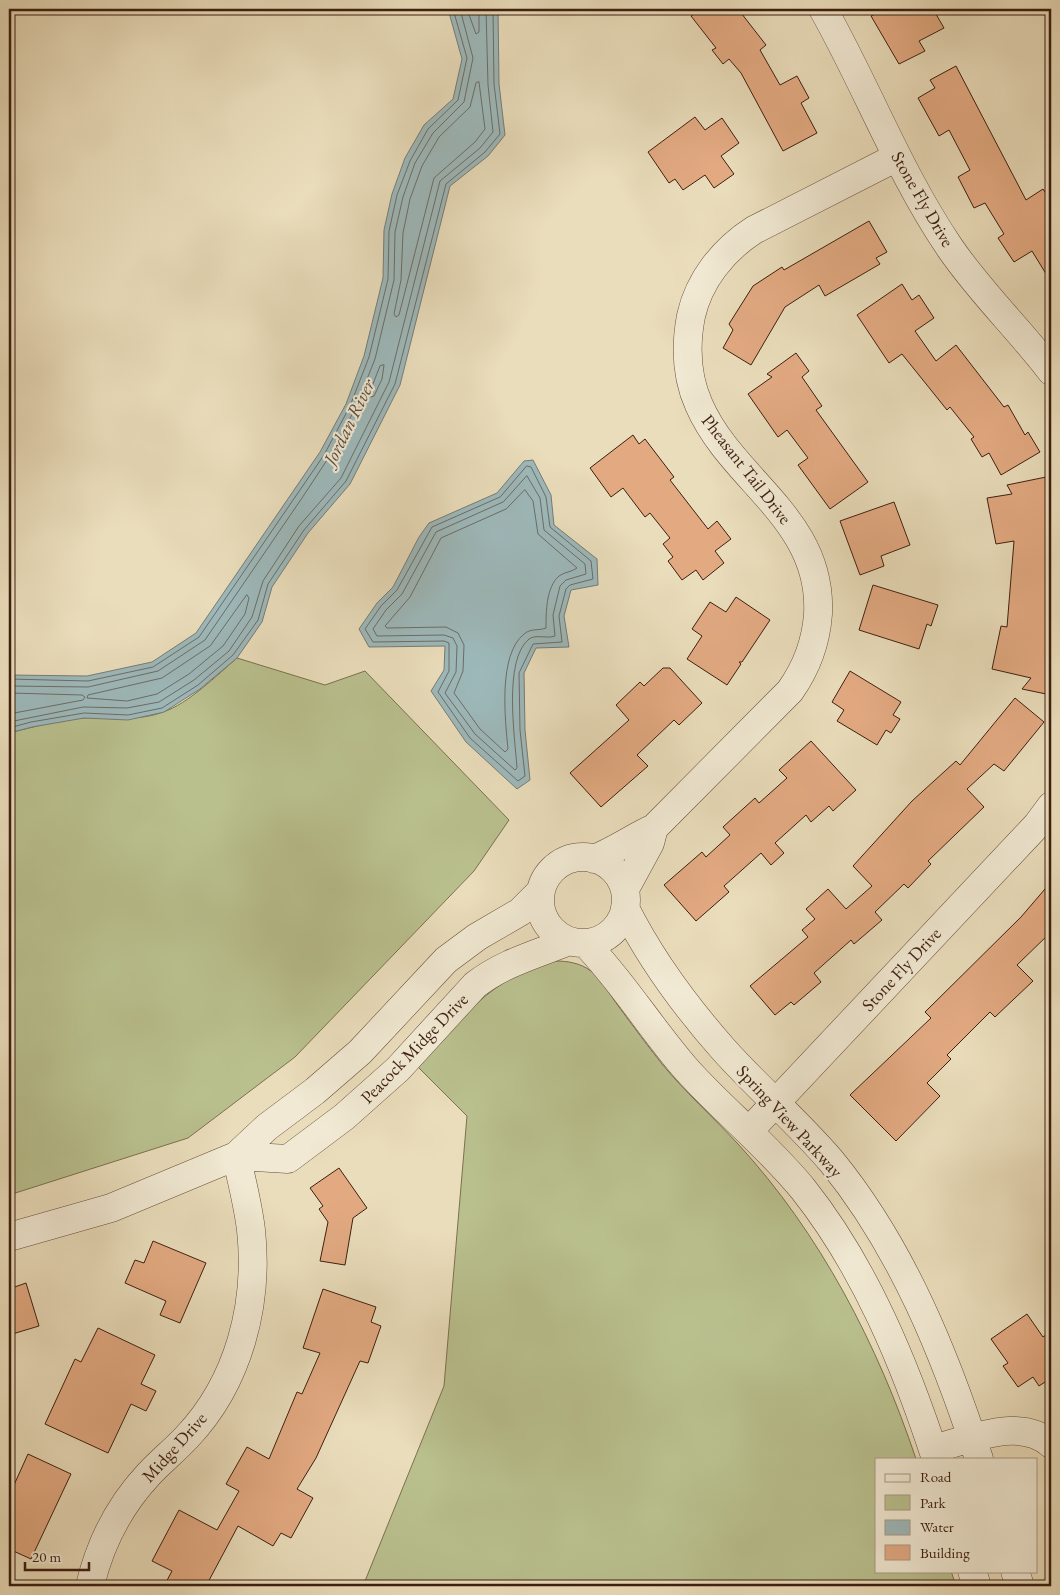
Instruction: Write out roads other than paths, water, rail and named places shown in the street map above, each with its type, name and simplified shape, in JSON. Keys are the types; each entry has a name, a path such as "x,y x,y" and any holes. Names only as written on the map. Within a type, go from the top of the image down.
{"street":[{"name":"Stone Fly Drive","path":"823,9 897,157 932,220 967,272 1051,371"},
{"name":"Pheasant Tail Drive","path":"594,859 621,847 654,828 790,691 807,662 814,645 817,627 817,587 807,553 800,539 720,439 699,406 688,367 687,349 693,308 710,271 737,241 754,230 897,157"},
{"name":"Stone Fly Drive","path":"748,1131 1037,825 1051,806"},
{"name":"Pheasant Tail Drive","path":"625,898 650,843 654,828"},
{"path":"583,857 594,859 614,870 625,898 620,921 611,932 599,940 577,942 549,926 541,910 541,891 545,880 561,863 583,857"},
{"name":"Peacock Midge Drive","path":"9,1237 111,1208 236,1156 267,1127 336,1074 382,1030 434,972 477,937 520,912 541,891"},
{"name":"Spring View Parkway","path":"625,898 650,955 688,1005 724,1050 776,1102 832,1163 865,1209 889,1248 933,1333 976,1449"},
{"path":"477,937 499,969"},
{"name":"Spring View Parkway","path":"577,942 620,982 686,1068 804,1190 843,1248 887,1330 908,1380 934,1454"},
{"name":"Peacock Midge Drive","path":"236,1156 288,1159 370,1095 398,1069 476,985 499,969 577,942"},
{"name":"Midge Drive","path":"90,1586 98,1556 118,1513 149,1474 188,1436 203,1417 216,1398 238,1353 251,1296 253,1262 248,1207 236,1156"},
{"path":"934,1454 976,1449 1007,1430 1027,1430 1044,1438 1051,1444"},
{"path":"972,1572 977,1586"},
{"path":"1015,1572 1020,1586"}],"water":[{"name":"Jordan River","path":"448,9 498,9 499,84 505,135 488,156 450,186 400,385 350,484 308,533 272,587 262,622 237,658 200,689 164,712 128,720 84,718 9,733 9,675 87,676 152,662 196,633 320,452 346,404 364,356 383,278 384,230 392,194 405,158 424,125 453,99 462,59"},
{"path":"533,460 551,495 554,525 597,559 598,585 571,590 564,616 569,647 536,648 524,673 525,730 530,780 517,789 466,742 431,691 444,670 445,646 369,647 359,629 377,603 393,587 419,537 429,523 497,493 524,461"}]}
